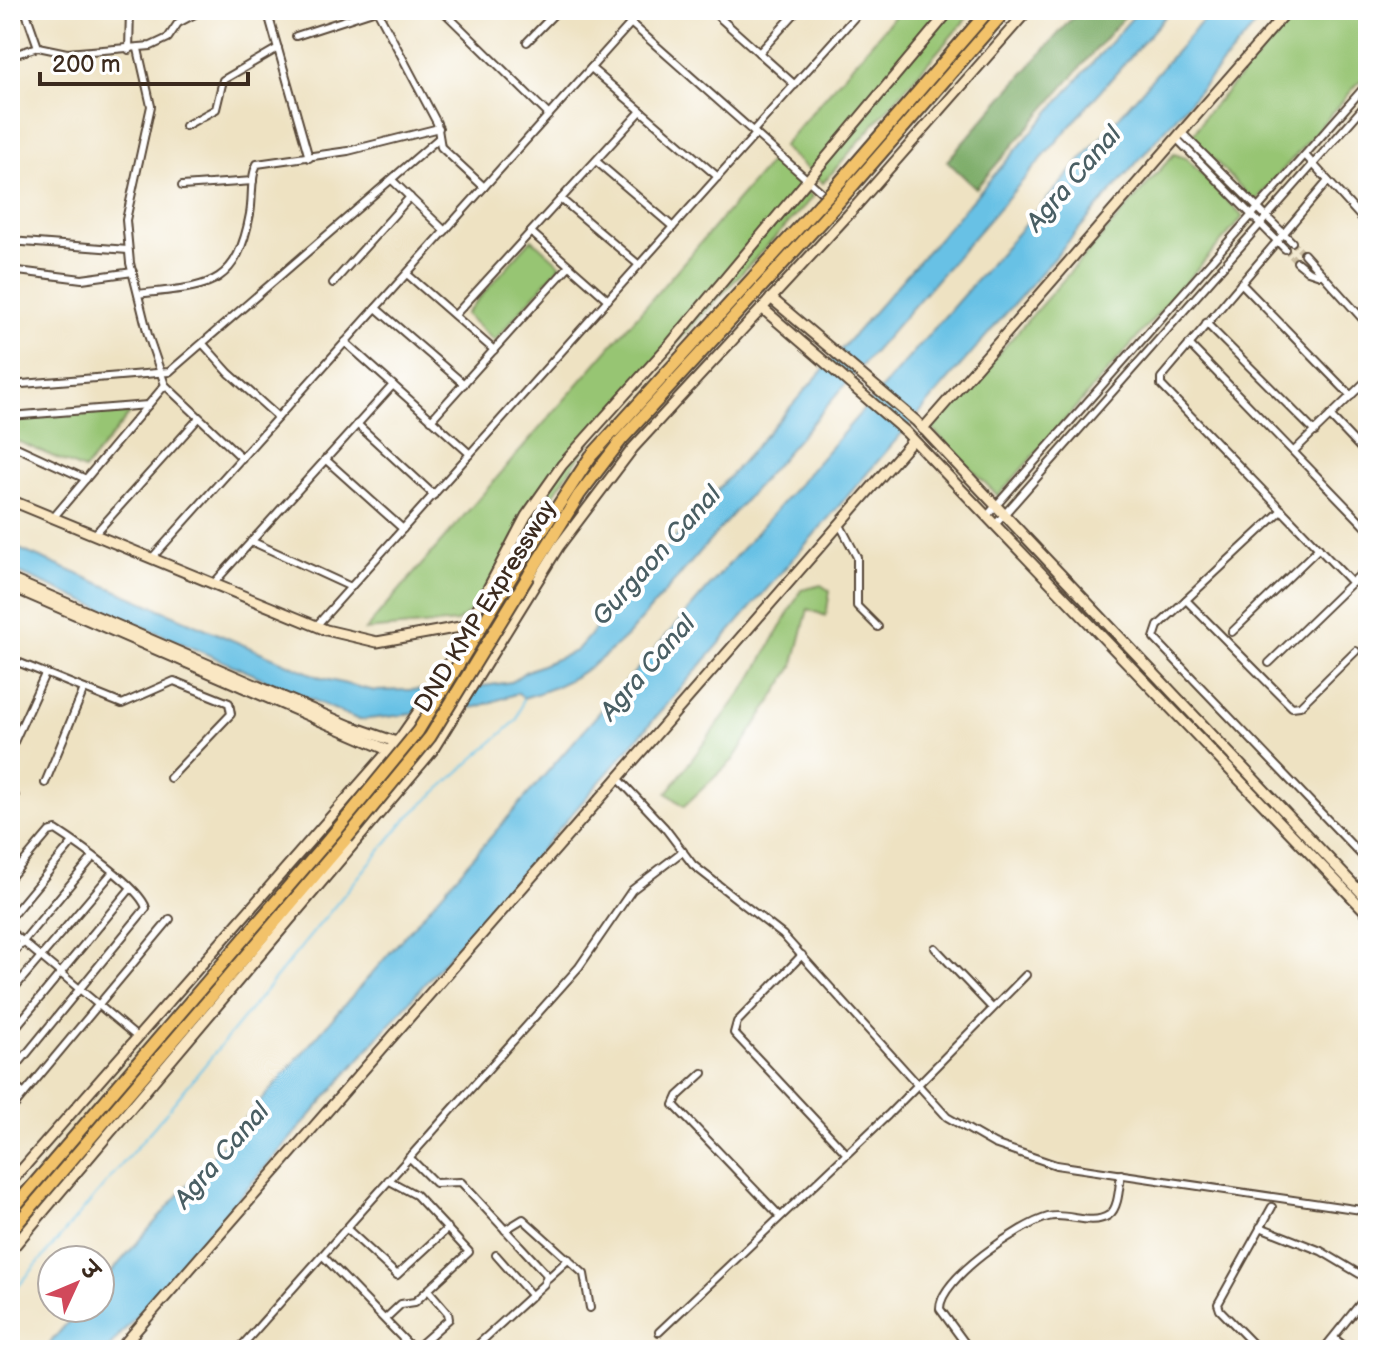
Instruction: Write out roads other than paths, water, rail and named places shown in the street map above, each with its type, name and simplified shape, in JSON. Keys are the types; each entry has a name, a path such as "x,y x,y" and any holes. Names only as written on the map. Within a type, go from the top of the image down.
{"highway":[{"name":"DND KMP Expressway","path":"838,194 989,10"},
{"name":"DND KMP Expressway","path":"10,1232 342,835 418,731 517,568 598,447 825,208 1006,10"},
{"name":"DND KMP Expressway","path":"10,1212 342,835 393,787 430,737 579,495 622,439 825,208"}],"street":[{"path":"25,10 38,47"},
{"path":"129,50 130,10"},
{"path":"10,56 38,47 67,53 138,49 168,38 178,23 202,10"},
{"path":"267,10 309,158"},
{"path":"296,36 377,10 439,128 445,153 484,187"},
{"path":"442,10 549,115"},
{"path":"527,42 558,10"},
{"path":"616,10 848,215"},
{"path":"711,10 795,85"},
{"path":"783,10 792,17"},
{"path":"759,53 798,10"},
{"path":"316,626 718,177 861,10"},
{"path":"10,1183 396,742 433,691 471,625 526,516 562,465 672,342 806,178 950,10"},
{"path":"10,1251 432,751 559,546 633,448 848,215 1028,10"},
{"path":"920,425 1181,137 1288,10"},
{"path":"151,559 631,23"},
{"path":"185,126 216,109 223,80 278,48"},
{"path":"138,49 151,106 126,220 128,250 138,294 165,385 242,458"},
{"path":"591,68 718,177"},
{"path":"986,517 1368,83"},
{"path":"995,525 1368,102"},
{"path":"455,315 641,111"},
{"path":"138,294 196,287 234,266 241,254 255,168 260,163 309,158 439,128"},
{"path":"1181,137 1255,212 1292,242"},
{"path":"10,385 160,374 172,370 439,138"},
{"path":"1305,155 1368,224"},
{"path":"596,161 673,227"},
{"path":"392,180 445,231"},
{"path":"182,186 253,181"},
{"path":"1328,181 1161,378 1162,388 1352,583"},
{"path":"333,283 410,197"},
{"path":"561,199 639,265"},
{"path":"1264,220 1285,249"},
{"path":"531,232 608,300"},
{"path":"10,241 128,250"},
{"path":"1304,254 1368,325"},
{"path":"1297,262 1308,271 1320,275"},
{"path":"431,420 569,266"},
{"path":"10,270 82,279 133,272"},
{"path":"407,274 494,350"},
{"path":"1241,283 1351,396"},
{"path":"771,298 920,425 1366,900 1368,914"},
{"path":"376,308 464,384"},
{"path":"762,308 868,403 906,432 986,517 1366,900"},
{"path":"1206,323 1315,432"},
{"path":"345,342 470,454"},
{"path":"1189,344 1368,529"},
{"path":"204,345 229,373 278,417"},
{"path":"1294,451 1368,379"},
{"path":"53,518 165,385"},
{"path":"213,584 393,385"},
{"path":"10,416 148,405"},
{"path":"1330,416 1368,456"},
{"path":"94,535 198,419"},
{"path":"357,424 434,495"},
{"path":"119,1350 913,440"},
{"path":"10,444 86,479"},
{"path":"325,459 403,529"},
{"path":"10,500 316,626 377,642 471,625"},
{"path":"1282,510 1155,630 1156,641 1368,862"},
{"path":"840,525 857,557 857,606 878,627"},
{"path":"251,541 351,587"},
{"path":"1232,632 1319,548"},
{"path":"1269,663 1368,567"},
{"path":"493,578 526,598"},
{"path":"10,579 350,726 396,742"},
{"path":"10,586 388,750"},
{"path":"1186,600 1292,707 1300,706 1356,651"},
{"path":"10,659 126,705 174,681 232,705 227,719 170,778"},
{"path":"10,741 14,742 45,674"},
{"path":"45,783 84,689"},
{"path":"618,778 693,865 765,920 802,955 947,1117 994,1144 1056,1165 1368,1211"},
{"path":"361,781 387,803"},
{"path":"10,790 15,796 10,805"},
{"path":"10,878 51,830 73,842 112,873 143,900 145,910 10,1074"},
{"path":"10,918 73,842"},
{"path":"238,1350 579,967 632,890 683,851"},
{"path":"10,957 93,857"},
{"path":"10,993 112,873"},
{"path":"10,1034 130,889"},
{"path":"10,1111 170,919"},
{"path":"10,931 137,1037"},
{"path":"935,948 992,1008"},
{"path":"802,955 737,1022 734,1033 846,1153"},
{"path":"659,1332 920,1084 1026,975"},
{"path":"703,1073 678,1096 674,1105 779,1215"},
{"path":"10,1082 24,1094"},
{"path":"409,1157 435,1183 461,1182 548,1278"},
{"path":"970,1350 940,1309 941,1296 991,1250 1039,1220 1056,1215 1096,1219 1109,1215 1115,1209 1121,1174"},
{"path":"385,1319 401,1304 412,1304 429,1291 469,1252 411,1191 388,1180"},
{"path":"1259,1350 1220,1310 1218,1304 1272,1207"},
{"path":"505,1230 517,1220 526,1220 569,1259 585,1278 590,1308"},
{"path":"1260,1227 1321,1251 1368,1279"},
{"path":"347,1229 397,1275 448,1228"},
{"path":"496,1255 532,1296"},
{"path":"323,1256 414,1350 449,1319 448,1313 429,1291"},
{"path":"472,1350 569,1259"},
{"path":"1323,1350 1368,1294"},
{"path":"1357,1310 1368,1319"},
{"path":"1334,1338 1349,1350"}],"water":[{"path":"1139,10 1171,10 627,636 567,681 523,698 518,693 477,707 359,720 10,569 10,545 321,678 375,691 469,688 511,682 525,672 576,651"},
{"name":"Agra Canal","path":"1212,10 1269,10 107,1350 44,1350 66,1324 116,1324 116,1267"}],"waterway":[{"path":"10,1296 159,1121 405,820 517,720 523,699"}],"tunnel":[{"path":"1292,242 1304,254"},
{"path":"1285,249 1297,262"}],"water label":[{"name":"Gurgaon Canal","path":"656,555"}]}
